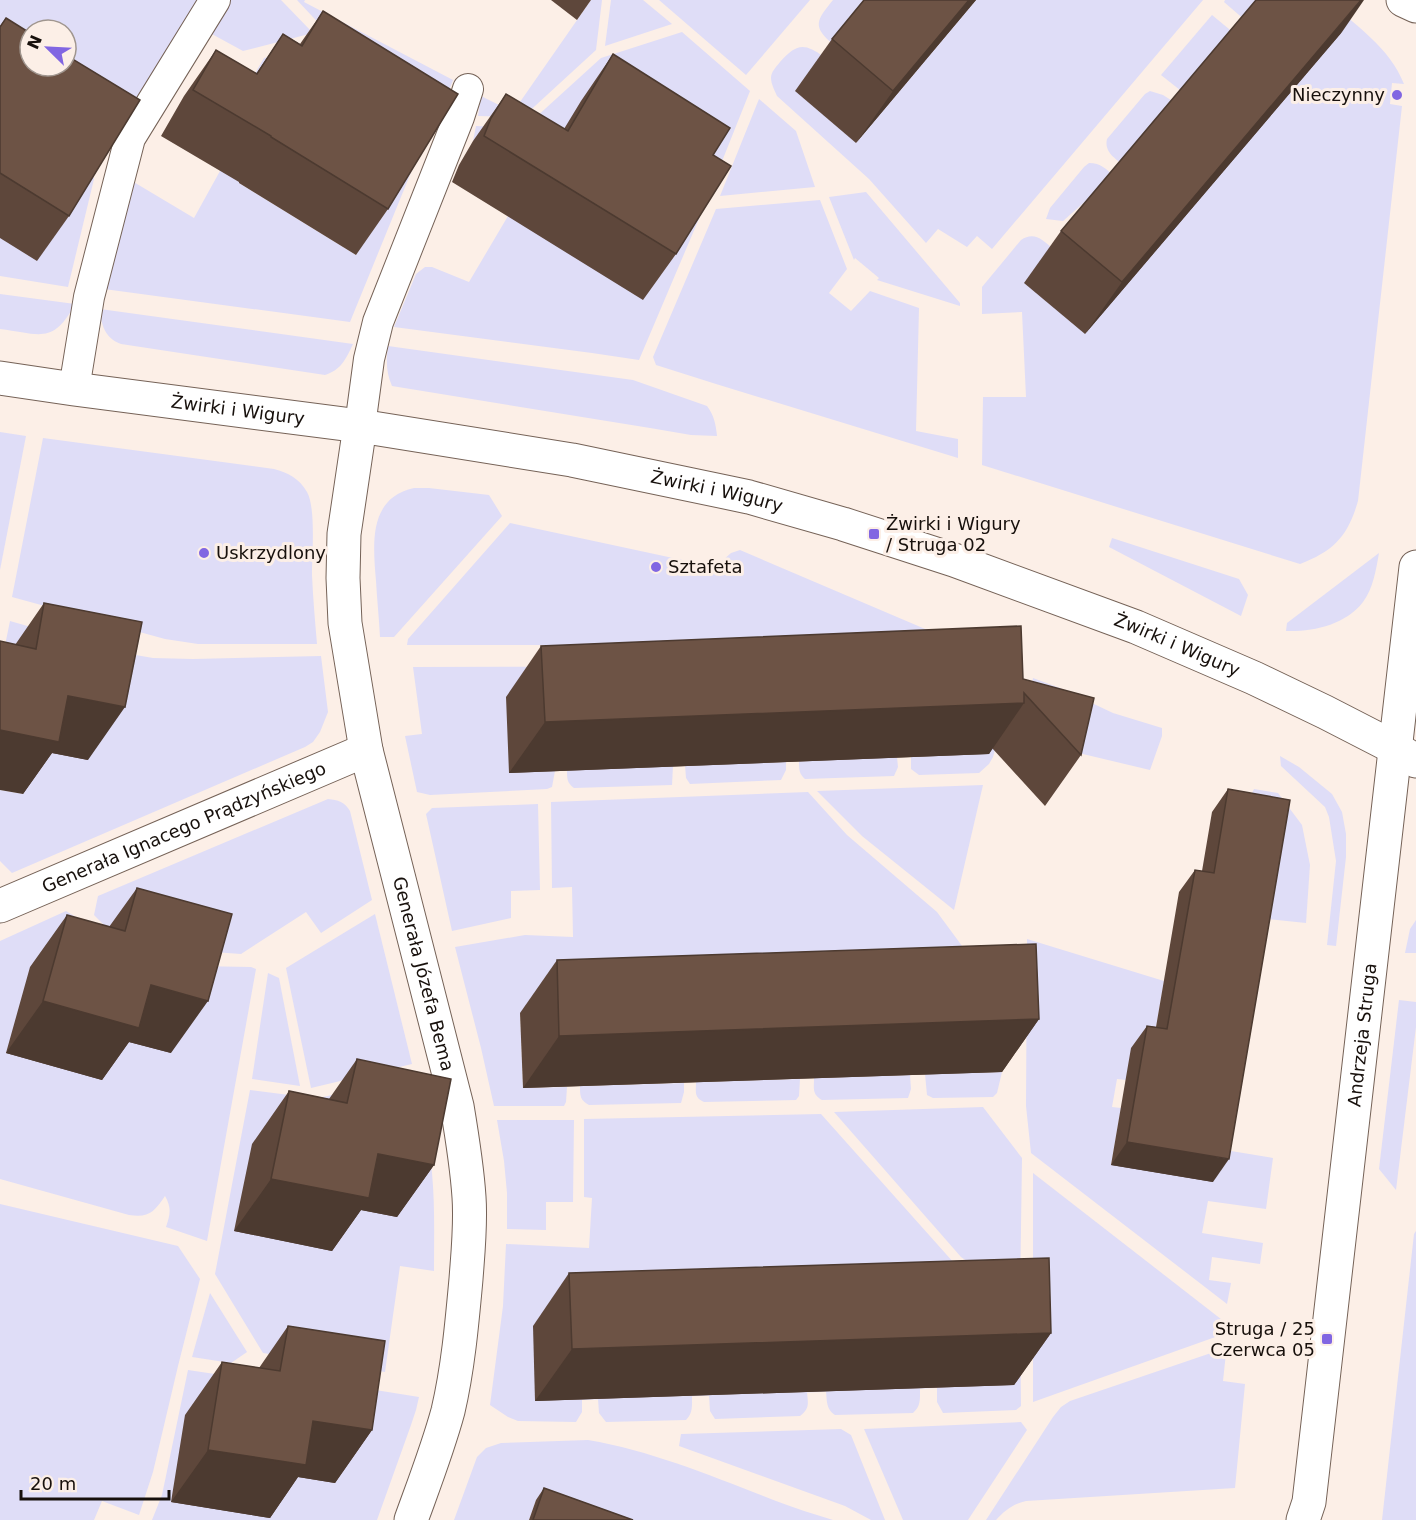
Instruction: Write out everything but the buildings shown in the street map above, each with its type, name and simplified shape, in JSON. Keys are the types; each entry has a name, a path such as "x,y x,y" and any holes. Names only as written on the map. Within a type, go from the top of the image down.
{"street":[{"path":"1403,0 1416,6"},
{"name":"Żwirki i Wigury","path":"0,378 360,426 572,460 749,497 843,524 965,564 1136,627 1254,678 1405,754"},
{"name":"Generała Józefa Bema","path":"360,426 344,534 345,623 366,750 457,1106 469,1198 464,1308 448,1412 411,1520"},
{"name":"Andrzeja Struga","path":"1307,1514 1405,754 1416,567"},
{"name":"Generała Ignacego Prądzyńskiego","path":"0,906 366,750"}],"lane":[{"path":"74,389 89,297 130,138 215,0"},
{"path":"360,426 369,359 378,322 468,89"}],"shaded area":[{"path":"0,0 200,0 116,135 0,79"},
{"path":"229,0 281,0 313,33 243,51 210,33"},
{"path":"297,0 305,0 304,2 453,80 437,121 326,31"},
{"path":"591,0 602,0 596,50 523,117 478,116 481,96 513,112"},
{"path":"611,0 643,0 672,24 605,46"},
{"path":"659,0 810,0 746,75"},
{"path":"833,0 872,0 834,45 819,28 820,18"},
{"path":"976,0 1203,0 992,249 977,236 967,247 938,229 926,243 869,179 777,96 771,78 780,62 800,47 811,49 824,57 856,143"},
{"path":"1225,0 1264,0 1246,21 1224,2"},
{"path":"1326,0 1381,48 1398,71 1404,84 1392,83 1390,104 1402,106 1358,501 1350,524 1344,533 1331,548 1300,564 982,465 983,397 1026,397 1022,312 982,314 982,287 1026,237 1038,238 1053,249"},
{"path":"1212,15 1235,34 1185,94 1161,75"},
{"path":"682,32 750,91 639,360 394,327 416,274 425,267 432,267 469,282 508,216 473,141 476,126 524,128 601,58"},
{"path":"323,42 239,183 356,255 410,166 412,170 350,322 104,289 132,181 194,218 220,171 251,80 264,58"},
{"path":"1150,91 1163,95 1177,104 1124,166 1107,148 1107,139"},
{"path":"759,99 796,131 815,187 720,196"},
{"path":"1089,163 1100,165 1114,176 1063,221 1046,219 1050,208"},
{"path":"92,173 94,179 68,287 0,276 0,238"},
{"path":"866,192 960,303 960,306 877,280 879,278 855,258 854,260 829,197"},
{"path":"820,200 847,269 829,293 851,311 870,291 919,308 916,431 958,439 958,458 656,365 653,357 716,209"},
{"path":"0,294 75,304 60,326 52,331 44,334 26,333 0,329"},
{"path":"100,309 353,344 339,367 325,375 121,344 111,338 105,330"},
{"path":"388,346 633,380 707,406 714,420 717,436 691,435 392,386 387,366"},
{"path":"0,432 26,436 0,570"},
{"path":"43,438 274,469 297,480 307,492 312,509 312,575 317,644 198,644 165,639 12,597"},
{"path":"414,488 489,495 502,516 394,637 380,637 374,552 377,524 388,502 399,493"},
{"path":"510,523 715,567 731,553 740,550 951,640 952,645 407,645 408,639"},
{"path":"1112,538 1239,579 1248,595 1241,616 1109,547"},
{"path":"1379,553 1374,579 1363,602 1356,610 1338,622 1328,625 1307,630 1286,631 1287,623"},
{"path":"10,621 118,652 153,658 321,656 328,712 320,732 313,742 305,747 12,873 0,861 0,790 23,794 3,655"},
{"path":"996,666 997,743 989,764 979,773 919,775 911,769 911,756 555,771 552,787 547,789 430,795 417,792 405,736 422,734 413,667"},
{"path":"1033,678 1113,713 1162,728 1162,736 1150,770 1024,740"},
{"path":"1280,756 1299,767 1332,794 1342,812 1346,834 1346,857 1336,946 1327,945 1336,861 1329,817 1325,807 1281,766"},
{"path":"897,757 898,767 894,776 805,779 799,769 799,761"},
{"path":"786,762 786,770 781,780 690,784 686,778 685,765"},
{"path":"673,766 672,785 574,788 567,776 567,770"},
{"path":"983,785 954,910 862,836 817,791"},
{"path":"1254,789 1278,793 1302,825 1310,865 1306,923 1258,918 1241,816"},
{"path":"808,792 847,835 937,912 999,996 520,1013 523,1088 567,1087 566,1102 564,1106 494,1106 455,947 525,935 573,937 572,887 552,888 551,802"},
{"path":"328,799 341,802 350,811 372,900 321,933 306,912 241,954 200,951 104,925 94,915 98,896"},
{"path":"538,804 540,890 511,891 511,918 452,931 426,814 432,808"},
{"path":"66,911 89,925 115,1038 195,966 256,969 207,1241 166,1227 170,1212 165,1196 150,1213 142,1216 129,1215 0,1179 0,941"},
{"path":"375,914 412,1064 311,1088 286,968"},
{"path":"1416,920 1416,953 1405,953 1410,929"},
{"path":"1027,939 1164,981 1152,1051 1126,1080 1117,1079 1112,1107 1121,1108 1111,1165 1219,1149 1273,1158 1266,1209 1208,1201 1202,1233 1263,1243 1260,1264 1212,1257 1209,1280 1231,1283 1227,1304 1031,1153 1026,1106"},
{"path":"268,973 279,978 300,1086 252,1079"},
{"path":"1399,1000 1416,1002 1416,1027 1396,1190 1379,1169"},
{"path":"1002,1072 997,1093 993,1097 933,1098 927,1095 925,1074"},
{"path":"910,1075 911,1089 908,1098 822,1100 814,1091 814,1078"},
{"path":"414,1077 431,1161 434,1271 400,1266 385,1372 263,1353 215,1274 250,1090 305,1097 320,1112 323,1097"},
{"path":"800,1079 799,1096 796,1100 704,1102 696,1092 696,1082"},
{"path":"684,1083 681,1103 589,1105 582,1099 580,1092 580,1086"},
{"path":"983,1107 1022,1158 1020,1298 961,1257 834,1112"},
{"path":"821,1114 954,1263 1020,1307 1021,1406 1016,1410 943,1413 937,1402 937,1388 582,1400 582,1412 576,1422 518,1421 490,1405 503,1306 506,1244 589,1248 592,1198 584,1197 584,1119"},
{"path":"497,1120 574,1120 573,1202 546,1202 546,1230 507,1229 507,1193"},
{"path":"1033,1173 1235,1330 1033,1402"},
{"path":"0,1204 178,1246 200,1279 153,1472 139,1515 102,1501 94,1520 0,1520"},
{"path":"1416,1231 1416,1520 1382,1520 1414,1234"},
{"path":"210,1293 247,1352 231,1363 192,1357"},
{"path":"1214,1352 1226,1353 1223,1381 1245,1384 1235,1488 1026,1501 1010,1508 996,1520 986,1520 1061,1407 1070,1401"},
{"path":"188,1370 235,1377 251,1370 419,1397 377,1520 152,1520 162,1495"},
{"path":"920,1388 919,1405 913,1413 835,1415 828,1407 826,1391"},
{"path":"807,1392 808,1406 800,1416 715,1419 710,1411 709,1395"},
{"path":"692,1396 691,1412 686,1420 606,1422 599,1413 598,1399"},
{"path":"1021,1422 1027,1430 968,1520 903,1520 864,1429"},
{"path":"841,1429 851,1435 885,1520 871,1520 845,1506 679,1446 681,1434"},
{"path":"588,1440 660,1458 783,1504 833,1520 593,1520 536,1500 529,1520 454,1520 477,1457 486,1448 501,1443"}],"place":[{"name":"Nieczynny","path":"1397,95"},
{"name":"Żwirki i Wigury / Struga 02","path":"874,534"},
{"name":"Uskrzydlony","path":"204,553"},
{"name":"Sztafeta","path":"656,567"},
{"name":"Struga / 25 Czerwca 05","path":"1327,1339"}]}
